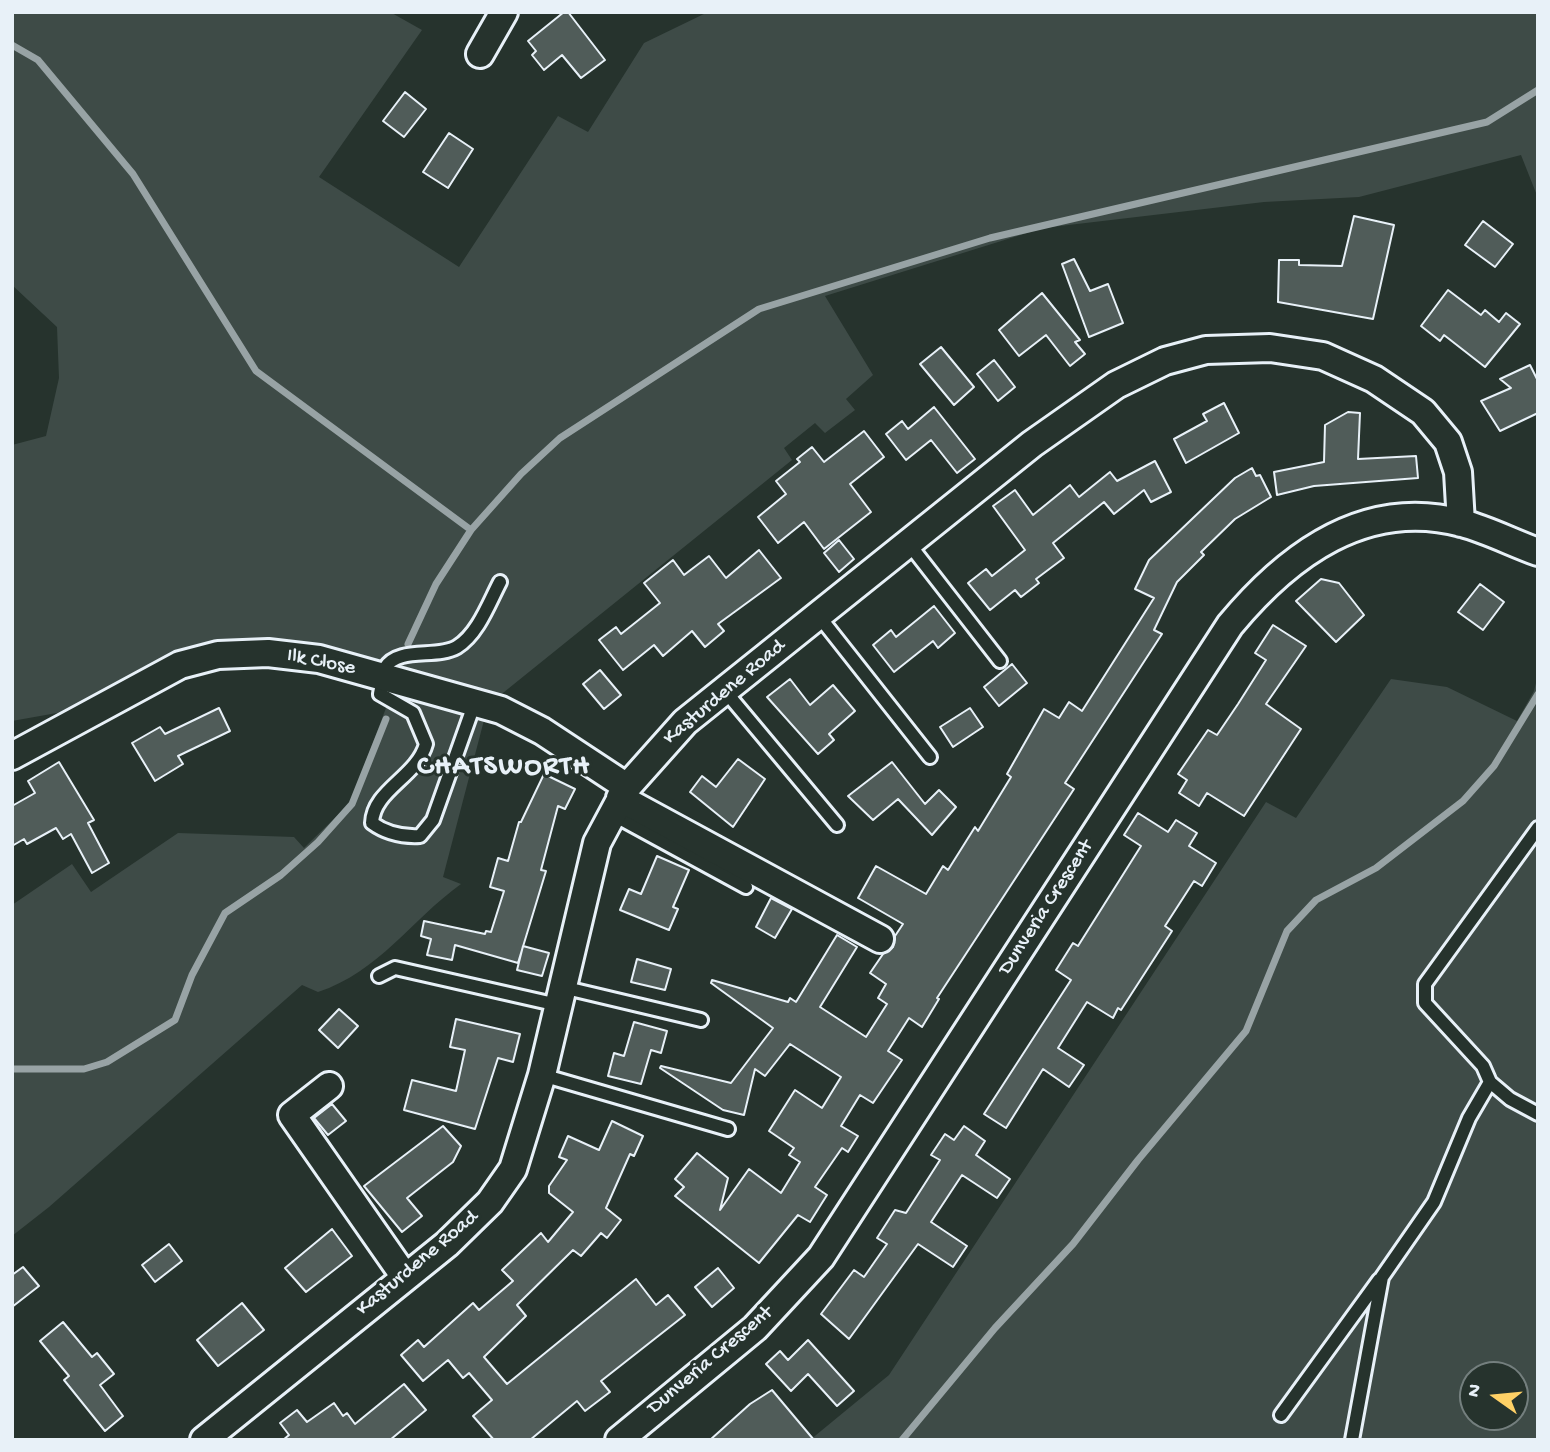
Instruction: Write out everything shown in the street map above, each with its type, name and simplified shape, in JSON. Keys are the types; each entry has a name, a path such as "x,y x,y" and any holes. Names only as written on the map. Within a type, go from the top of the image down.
{"street":[{"path":"480,54 504,12"},
{"name":"Kasturdene Road","path":"204,1440 405,1277 490,1202 513,1169 542,1075 597,843 620,800 685,722 1032,444 1116,385 1165,361 1206,350 1270,348 1323,356 1374,379 1423,412 1448,442 1458,472 1461,523"},
{"name":"Dunveria Crescent","path":"619,1440 754,1328 821,1257 1230,625 1260,589 1301,554 1339,533 1371,523 1410,517 1461,523 1538,552"},
{"name":"Ilk Close","path":"12,756 180,665 218,655 268,653 306,657 501,710 542,731 620,800 880,939"},
{"path":"329,1086 292,1115 405,1277"}],"lane":[{"path":"909,544 1000,662"},
{"path":"475,702 433,820 420,836 395,834 372,823 372,815 394,785 416,767 426,744 413,713 380,694 388,663 398,658 450,650 460,645 477,625 500,582"},
{"path":"818,615 930,757"},
{"path":"725,691 837,824"},
{"path":"620,800 746,887"},
{"path":"1538,828 1425,984 1423,993 1424,1003 1483,1066 1490,1082 1510,1099 1538,1114"},
{"path":"379,976 395,968 701,1020"},
{"path":"542,1075 728,1129"},
{"path":"1281,1415 1434,1202 1469,1118 1490,1082"},
{"path":"1352,1440 1382,1277"}],"shaded area":[{"path":"12,12 390,12 422,30 319,177 459,267 558,116 588,132 644,43 708,12 1538,12 1538,198 1521,155 1359,197 1264,202 1043,228 825,296 873,375 846,399 855,410 825,433 815,423 784,448 792,460 488,705 443,877 461,884 359,972 318,992 302,985 49,1207 12,1236 12,905 72,864 91,892 178,833 294,837 304,848 350,803 397,679 220,652 96,706 12,721 12,445 46,436 59,378 57,327 12,285"},
{"path":"1538,675 1538,1440 810,1440 889,1375 1266,802 1296,818 1391,679 1447,687 1517,721 1534,691"}],"building":[{"path":"564,12 568,12 605,60 581,78 562,55 544,70 532,55 536,51 528,41"},
{"path":"405,92 426,109 404,137 383,121"},
{"path":"449,133 473,149 448,188 423,172"},
{"path":"1354,216 1394,225 1373,319 1278,302 1279,260 1299,260 1299,265 1342,266"},
{"path":"1483,221 1513,244 1495,267 1465,245"},
{"path":"1074,259 1090,291 1108,284 1123,323 1089,337 1062,264"},
{"path":"1448,290 1481,315 1485,310 1499,322 1506,313 1520,324 1485,367 1444,335 1440,341 1421,326"},
{"path":"1042,293 1080,340 1075,342 1085,354 1070,366 1046,335 1019,356 999,330"},
{"path":"941,347 974,387 954,405 920,364"},
{"path":"994,360 1015,387 998,401 977,374"},
{"path":"1530,365 1538,381 1538,413 1500,431 1481,401 1511,388 1500,379"},
{"path":"1224,403 1239,433 1186,463 1174,439 1207,421 1203,414"},
{"path":"934,407 975,459 957,473 931,440 906,460 886,434 902,421 908,429"},
{"path":"1348,412 1360,413 1358,459 1416,456 1418,478 1314,486 1277,495 1274,472 1324,462 1325,425"},
{"path":"864,431 884,457 850,484 871,512 824,549 804,522 778,543 758,517 786,494 776,481 800,462 797,459 812,447 824,462"},
{"path":"1155,461 1171,492 1151,502 1144,490 1114,514 1104,502 1053,543 1064,558 1036,579 1039,583 1021,597 1015,590 990,610 968,583 986,569 992,576 1025,550 993,506 1015,490 1033,515 1070,485 1079,497 1110,472 1117,481"},
{"path":"1252,468 1256,476 1260,475 1271,497 1235,519 1201,552 1204,555 1177,582 1154,630 1162,634 1065,783 1074,789 937,998 939,999 922,1027 909,1018 888,1051 902,1060 873,1103 860,1095 841,1126 858,1136 848,1152 842,1148 815,1187 827,1195 810,1222 798,1215 759,1263 675,1196 684,1187 675,1179 697,1153 728,1178 720,1210 749,1169 781,1193 800,1162 789,1155 794,1148 769,1131 795,1090 822,1108 841,1077 790,1044 765,1076 755,1069 744,1115 723,1110 660,1068 661,1066 731,1083 773,1028 711,983 712,980 788,1002 790,998 796,1002 837,935 857,947 820,1007 866,1037 887,1004 878,998 886,984 870,973 883,954 893,947 895,936 903,924 858,898 876,866 926,894 943,866 948,870 975,827 978,831 1011,777 1007,774 1044,709 1059,718 1069,702 1082,711 1154,598 1135,589 1149,560 1235,478"},
{"path":"839,540 854,559 839,572 824,553"},
{"path":"759,550 781,578 718,624 724,631 705,647 692,631 663,656 654,645 623,670 599,640 616,627 621,634 660,603 644,583 673,560 684,575 709,556 726,578"},
{"path":"1321,579 1339,583 1364,615 1336,642 1296,601"},
{"path":"1480,584 1504,602 1483,630 1458,612"},
{"path":"934,606 955,633 938,648 933,641 894,672 873,645 891,630 896,637"},
{"path":"1273,625 1306,646 1266,704 1301,729 1244,816 1207,793 1199,806 1179,793 1187,780 1178,774 1208,730 1217,735 1238,704 1266,660 1255,653"},
{"path":"1012,664 1027,683 999,706 984,687"},
{"path":"600,670 621,695 604,709 583,684"},
{"path":"790,679 810,705 833,685 855,711 829,734 834,740 818,754 767,697"},
{"path":"219,708 230,731 178,756 183,764 155,781 132,743 160,727 165,734"},
{"path":"970,708 983,727 953,747 940,727"},
{"path":"738,759 765,779 733,827 690,792 702,776 716,787"},
{"path":"59,762 94,820 88,823 109,863 92,873 71,834 63,839 56,828 27,844 24,839 12,846 12,806 35,793 28,781"},
{"path":"892,762 925,804 939,790 956,807 932,835 898,799 873,820 848,796"},
{"path":"544,774 575,789 565,809 558,806 541,870 546,871 518,963 455,945 452,960 427,955 431,939 421,936 424,921 485,934 486,931 491,932 504,891 490,887 498,858 508,861 519,822"},
{"path":"1138,813 1168,832 1176,820 1197,833 1189,846 1216,863 1202,886 1194,881 1165,926 1172,931 1121,1010 1118,1008 1113,1018 1087,1002 1058,1048 1084,1065 1069,1087 1043,1069 1006,1128 984,1114 1071,980 1056,970 1073,943 1078,946 1141,846 1124,835"},
{"path":"657,856 689,870 673,907 678,909 669,930 620,910 629,889 641,894"},
{"path":"771,898 792,909 775,938 756,927"},
{"path":"523,946 549,953 542,976 517,970"},
{"path":"637,959 671,969 665,990 631,982"},
{"path":"339,1009 358,1026 338,1048 319,1030"},
{"path":"456,1019 520,1034 513,1062 498,1058 475,1129 404,1110 412,1080 456,1091 465,1050 450,1047"},
{"path":"634,1022 667,1031 661,1053 651,1050 641,1084 608,1076 614,1053 624,1056"},
{"path":"332,1104 346,1121 328,1135 314,1118"},
{"path":"612,1121 643,1136 634,1156 630,1154 606,1208 621,1220 607,1238 601,1233 581,1256 573,1250 517,1305 526,1316 484,1357 507,1384 636,1279 656,1305 668,1295 685,1315 601,1381 610,1392 585,1411 577,1401 530,1440 494,1440 473,1416 492,1400 469,1373 463,1378 448,1360 423,1381 401,1355 418,1340 424,1347 473,1303 479,1310 513,1281 502,1270 541,1233 548,1242 573,1212 549,1193 549,1186 567,1160 559,1157 568,1136 599,1150"},
{"path":"443,1126 461,1146 453,1162 407,1198 422,1216 402,1232 364,1186"},
{"path":"964,1126 985,1141 976,1155 1010,1179 997,1198 962,1175 931,1222 967,1246 953,1267 918,1244 849,1339 821,1314 854,1270 864,1277 887,1244 877,1238 895,1210 906,1213 940,1160 931,1155 945,1134 954,1140"},
{"path":"332,1229 352,1256 306,1292 285,1268"},
{"path":"169,1244 182,1261 155,1282 142,1265"},
{"path":"23,1267 39,1286 12,1307 12,1275"},
{"path":"718,1268 734,1288 712,1307 695,1287"},
{"path":"242,1303 264,1330 218,1366 197,1340"},
{"path":"63,1322 92,1357 97,1353 114,1374 100,1385 123,1416 105,1431 64,1380 69,1376 40,1341"},
{"path":"808,1340 854,1391 837,1406 808,1374 791,1391 766,1364 780,1351 788,1360"},
{"path":"404,1384 426,1410 390,1440 283,1440 289,1435 280,1423 297,1410 307,1422 334,1403 343,1416 347,1413 355,1424"},
{"path":"772,1390 814,1440 710,1440 750,1404"}],"waterway":[{"path":"12,45 38,60 133,174 256,371 471,530"},
{"path":"408,644 436,584 471,530 521,474 560,438 759,309 990,238 1487,122 1538,90"},
{"path":"902,1440 995,1328 1073,1244 1138,1160 1246,1031 1287,931 1316,900 1376,868 1463,801 1494,766 1538,694"},
{"path":"12,1069 84,1069 107,1062 175,1020 192,975 225,913 281,875 318,842 352,804 386,719"}],"district":[{"name":"CHATSWORTH","path":"504,769"}]}
